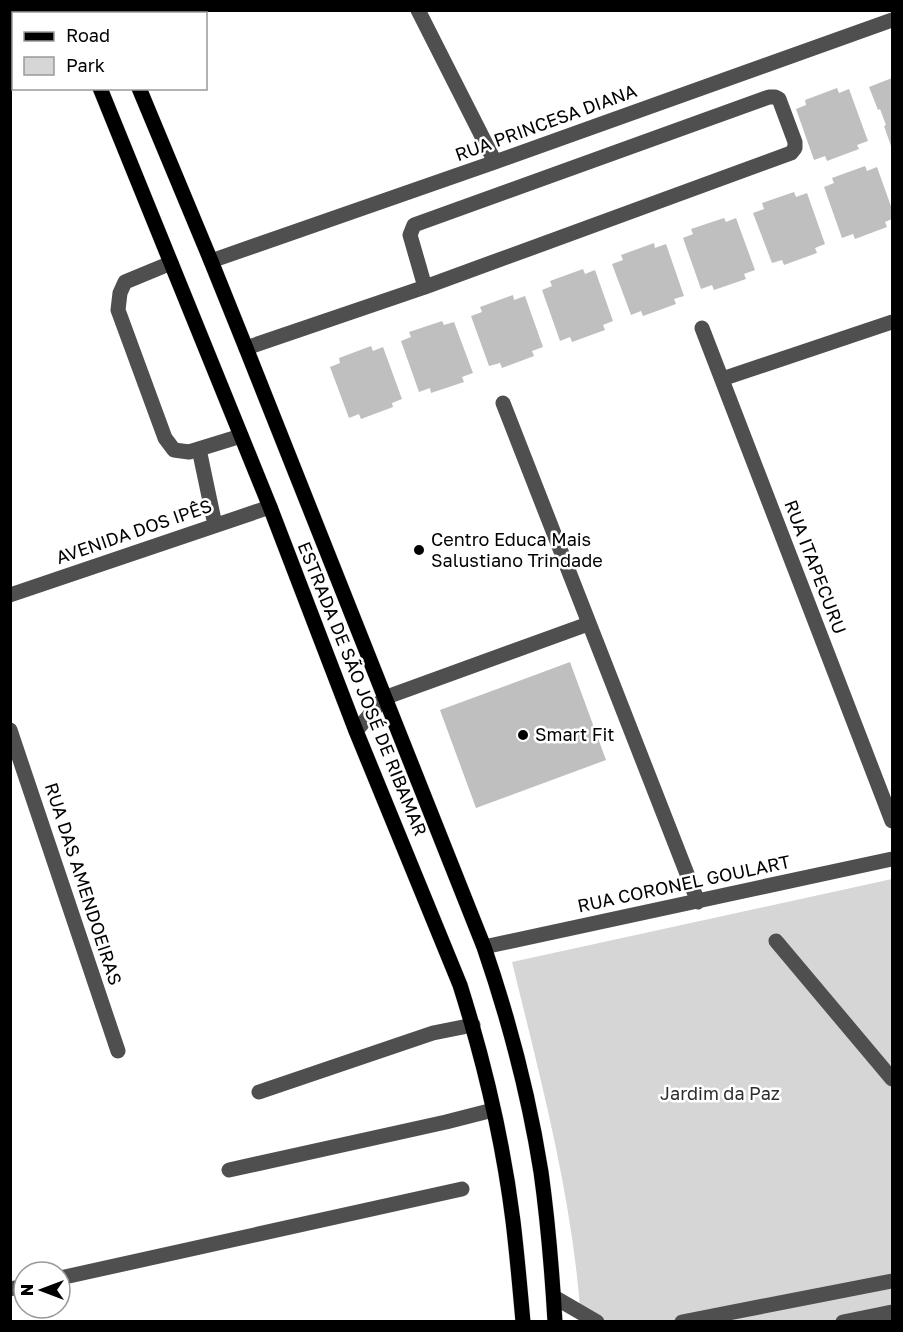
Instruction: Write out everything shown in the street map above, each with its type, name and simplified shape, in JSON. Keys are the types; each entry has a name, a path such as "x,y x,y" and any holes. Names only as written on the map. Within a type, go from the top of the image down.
{"main road":[{"name":"ESTRADA DE SÃO JOSÉ DE RIBAMAR","path":"101,90 460,985 473,1025 502,1154 513,1220 523,1322"},
{"name":"ESTRADA DE SÃO JOSÉ DE RIBAMAR","path":"140,90 246,348 484,947 499,991 529,1109 541,1171 548,1223 555,1322"}],"street":[{"path":"418,10 495,162"},
{"name":"RUA PRINCESA DIANA","path":"211,261 892,20"},
{"path":"246,348 424,287 791,153 795,148 795,142 779,99 769,97 414,225 410,235 424,287"},
{"path":"171,263 125,282 120,293 118,310 165,438 174,450 189,452 241,436"},
{"path":"722,379 892,322"},
{"name":"RUA ITAPECURU","path":"702,328 892,821"},
{"path":"503,403 698,902"},
{"path":"199,449 214,525"},
{"name":"AVENIDA DOS IPÊS","path":"10,595 270,507"},
{"path":"356,730 384,698 588,624"},
{"name":"RUA DAS AMENDOEIRAS","path":"10,730 118,1051"},
{"name":"RUA CORONEL GOULART","path":"484,947 892,859"},
{"path":"776,940 892,1079"},
{"path":"259,1092 433,1033 473,1025"},
{"path":"229,1170 493,1110"},
{"path":"72,1275 462,1189"},
{"path":"682,1322 892,1281"},
{"path":"554,1297 597,1322"},
{"path":"843,1322 892,1312"}],"green space":[{"name":"Jardim da Paz","path":"892,879 892,1321 581,1321 577,1275 563,1185 512,962"}],"building":[{"path":"892,78 892,149 884,126 886,125 869,87"},
{"path":"837,88 839,93 849,89 868,141 857,145 859,149 827,161 825,156 814,160 796,109 806,105 805,100"},
{"path":"865,166 867,171 877,167 892,209 892,219 885,222 887,227 855,239 853,234 842,238 824,187 834,183 832,178"},
{"path":"794,192 796,197 807,193 825,244 815,248 817,253 784,265 782,260 772,263 753,213 764,209 762,203"},
{"path":"724,218 726,222 736,218 755,270 744,274 746,279 714,290 712,285 701,289 683,238 693,234 691,229"},
{"path":"654,243 655,248 666,244 684,296 674,299 676,304 643,316 641,311 631,315 612,264 623,260 621,255"},
{"path":"583,269 585,274 595,270 613,321 603,325 605,330 572,342 570,337 560,341 542,290 552,286 550,281"},
{"path":"513,295 514,300 525,296 543,347 532,351 534,356 502,368 500,363 489,366 471,316 482,312 480,307"},
{"path":"442,321 444,325 454,322 473,373 462,377 464,382 431,393 430,388 419,392 401,341 411,337 409,332"},
{"path":"371,346 373,351 383,347 402,399 392,403 393,407 361,419 359,414 349,418 330,367 340,363 339,358"},
{"name":"Smart Fit","path":"570,662 606,760 476,808 440,710"}],"place":[{"name":"Centro Educa Mais Salustiano Trindade","path":"419,550"},
{"name":"Smart Fit","path":"523,735"}]}
